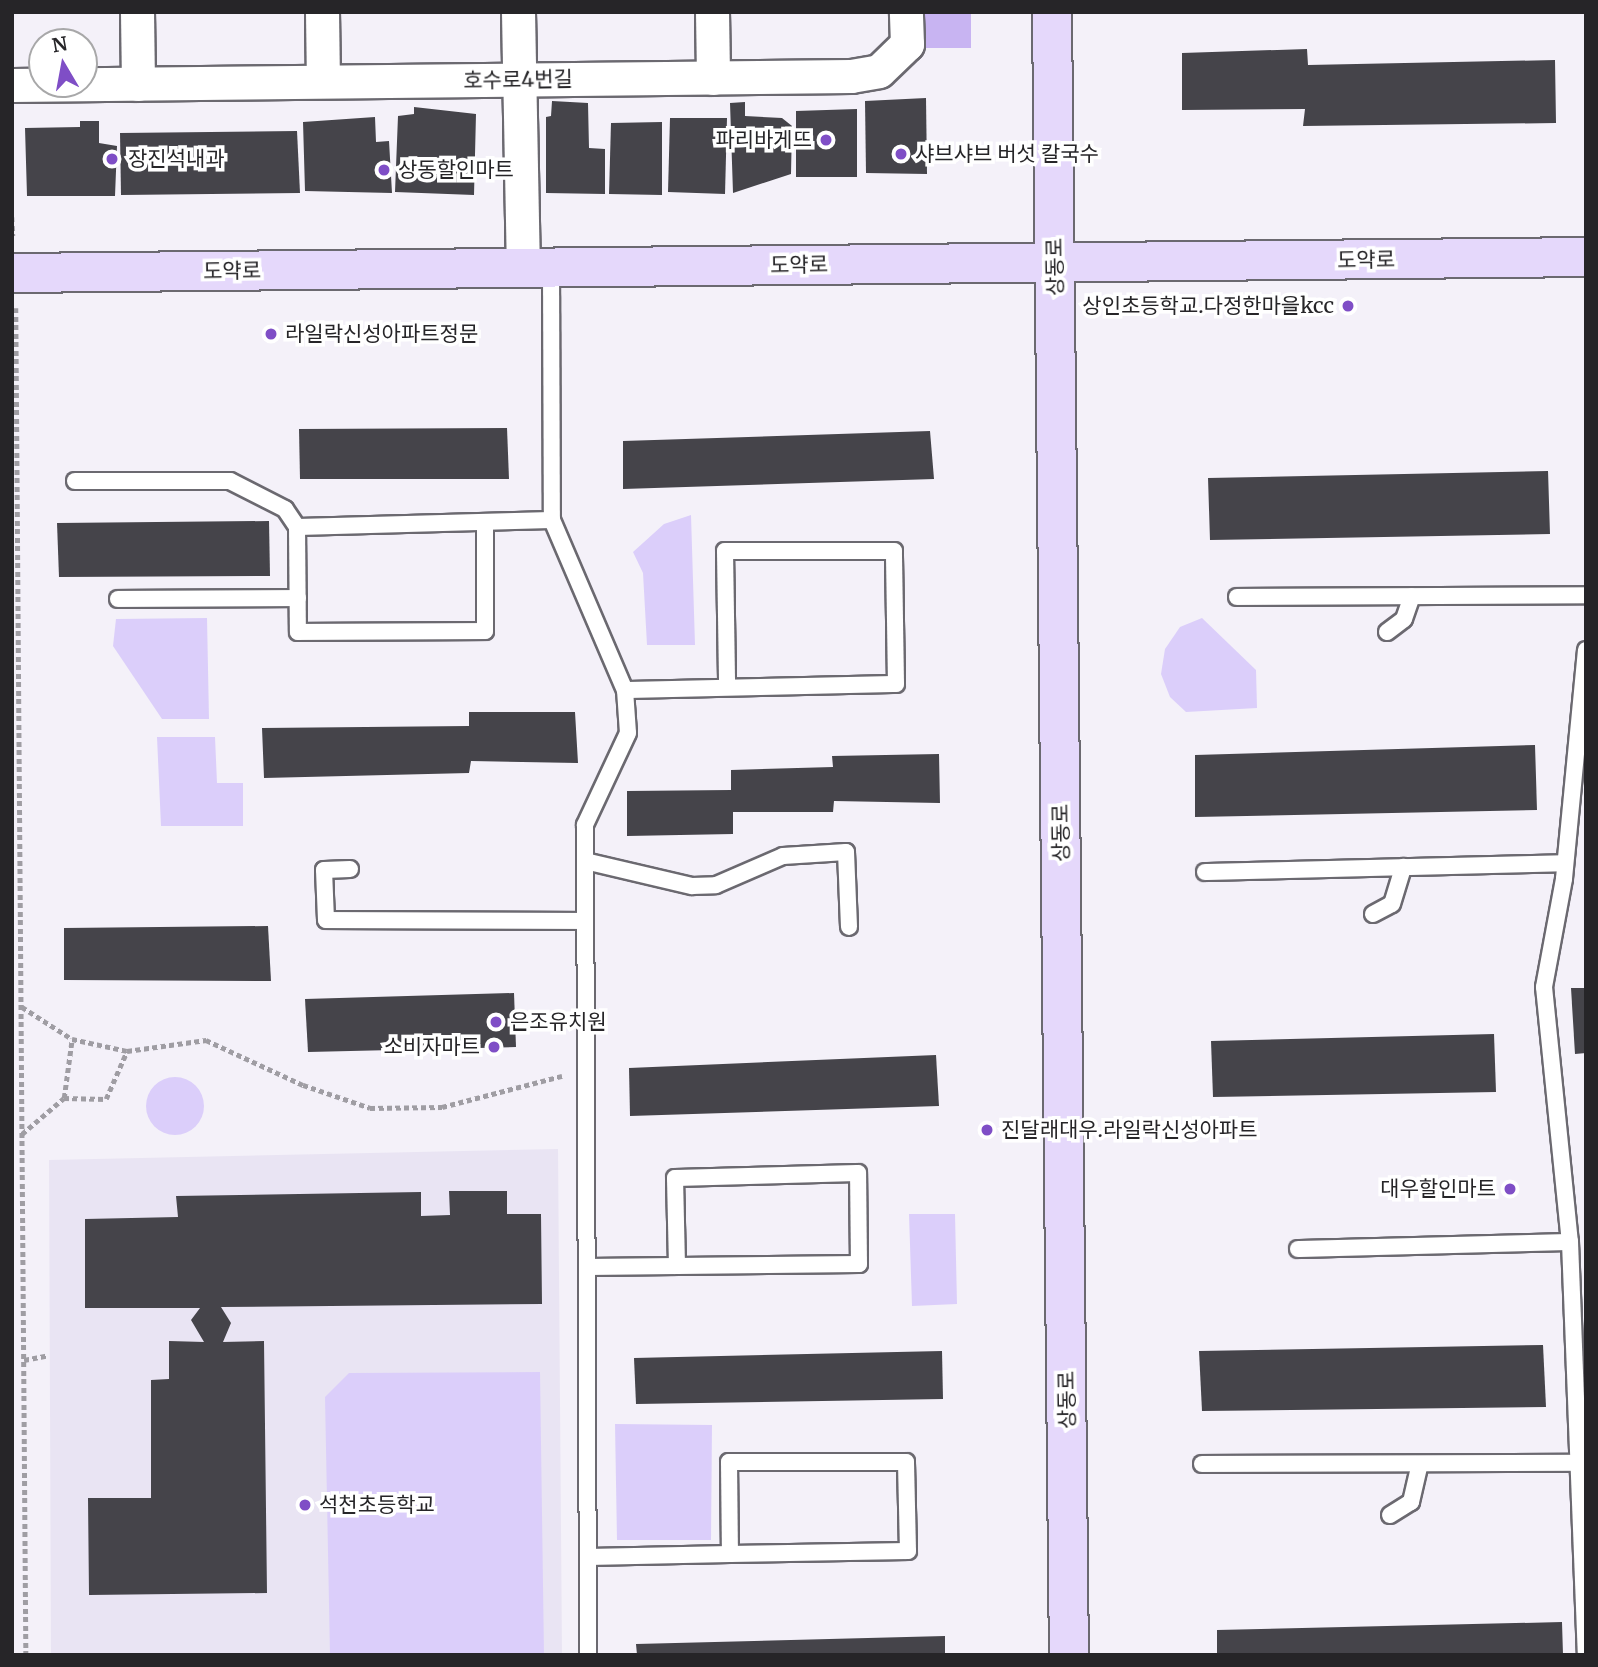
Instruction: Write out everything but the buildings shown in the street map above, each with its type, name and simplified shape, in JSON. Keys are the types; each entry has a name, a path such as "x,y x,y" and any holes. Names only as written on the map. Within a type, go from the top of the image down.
{"street":[{"path":"137,12 138,84"},
{"path":"322,12 323,81"},
{"path":"518,12 519,80 537,268"},
{"path":"712,12 713,78"},
{"name":"호수로4번길","path":"12,85 713,78 880,71 907,44 906,12"},
{"name":"상동로","path":"1052,12 1069,1655"},
{"name":"도약로","path":"12,273 1586,257"}],"lane":[{"path":"537,268 552,520 625,690 628,733 585,825 589,1655"},
{"path":"75,481 230,481 265,495 297,527 298,632 485,631 485,523"},
{"path":"297,527 552,520"},
{"path":"625,690 727,685 896,684 894,551 725,551 727,685"},
{"path":"1237,597 1586,595"},
{"path":"1387,632 1404,619 1412,596"},
{"path":"118,599 298,598"},
{"path":"1586,650 1578,822 1565,863 1544,986 1570,1242 1586,1651"},
{"path":"585,862 692,886 716,885 783,856 846,852 849,926"},
{"path":"1205,872 1565,863"},
{"path":"1373,914 1392,904 1404,867"},
{"path":"350,869 324,870 326,920 585,921"},
{"path":"587,1267 859,1264 858,1173 675,1178 677,1266"},
{"path":"1298,1249 1570,1242"},
{"path":"588,1557 908,1551 906,1462 729,1462 730,1554"},
{"path":"1202,1464 1578,1463"},
{"path":"1390,1515 1411,1502 1420,1464"}],"path":[{"path":"16,336 26,1655"},
{"path":"21,1007 72,1039 127,1051 206,1040 303,1085 370,1108 442,1107 586,1070"},
{"path":"22,1134 64,1098 72,1039"},
{"path":"64,1098 106,1099 127,1051"},
{"path":"24,1360 49,1355"}],"shaded area":[{"path":"924,12 971,12 971,48 925,48"},
{"path":"691,515 695,645 647,645 643,573 633,552 664,524"},
{"path":"207,618 209,719 162,719 113,646 116,619"},
{"path":"1202,618 1256,670 1257,708 1186,712 1170,697 1161,674 1165,649 1180,627"},
{"path":"157,737 215,737 217,783 243,783 243,826 161,826"},
{"path":"175,1077 186,1079 199,1090 204,1106 202,1117 191,1130 175,1135 164,1133 151,1122 146,1106 148,1095 159,1082"},
{"name":"석천초등학교","path":"558,1149 562,1655 51,1655 49,1160"},
{"path":"909,1214 955,1214 957,1304 912,1306"},
{"path":"540,1372 544,1655 330,1655 325,1397 349,1373"},
{"path":"615,1424 712,1425 711,1540 617,1540"}],"place":[{"name":"파리바게뜨","path":"826,140"},
{"name":"샤브샤브 버섯 칼국수","path":"901,154"},
{"name":"장진석내과","path":"112,159"},
{"name":"상동할인마트","path":"384,170"},
{"name":"상인초등학교.다정한마을kcc","path":"1348,306"},
{"name":"라일락신성아파트정문","path":"271,334"},
{"name":"은조유치원","path":"496,1022"},
{"name":"소비자마트","path":"494,1047"},
{"name":"진달래대우.라일락신성아파트","path":"987,1130"},
{"name":"대우할인마트","path":"1510,1189"},
{"name":"석천초등학교","path":"305,1505"}]}
